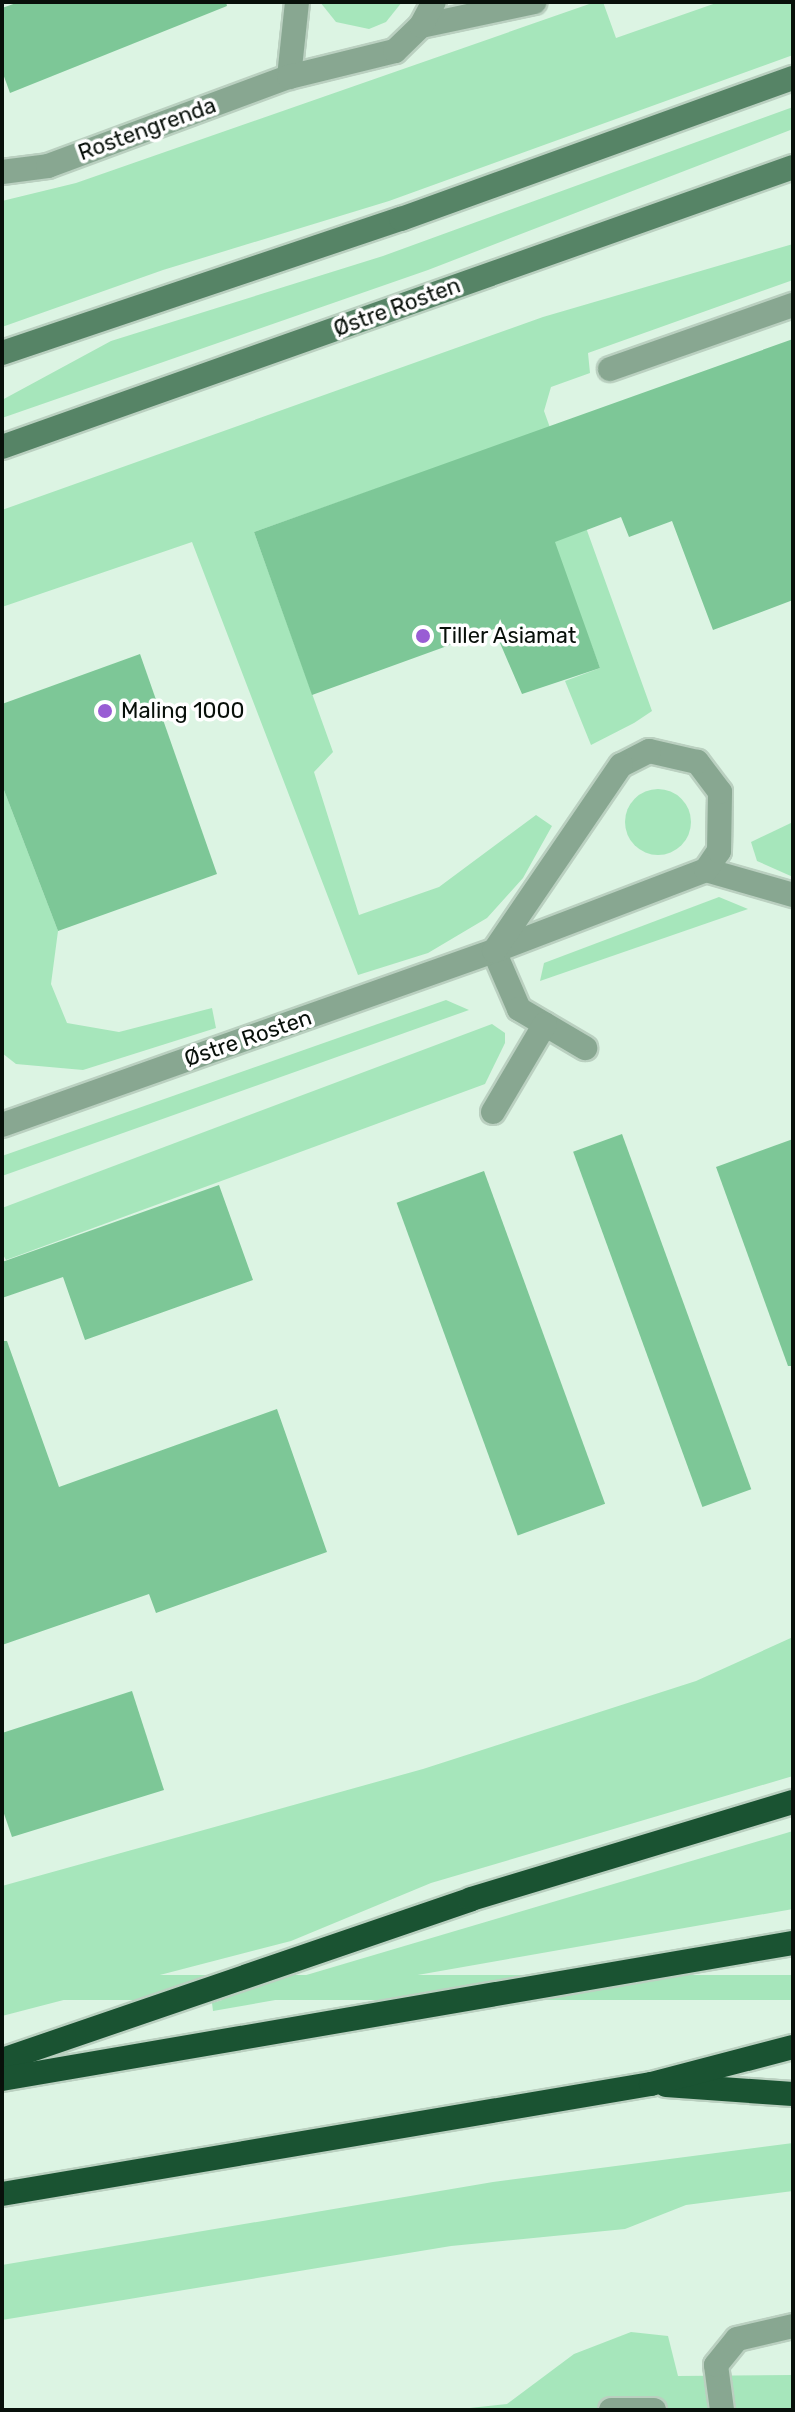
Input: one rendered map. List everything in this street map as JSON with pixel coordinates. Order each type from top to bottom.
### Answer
[{"type":"highway","points":[[2,2060],[471,1899],[793,1802]]},
{"type":"highway","points":[[2,2079],[793,1943]]},
{"type":"highway","points":[[2,2194],[651,2084],[793,2047]]},
{"type":"highway","points":[[651,2084],[793,2094]]},
{"type":"main road","points":[[2,353],[401,219],[793,78]]},
{"type":"main road","name":"Østre Rosten","points":[[2,447],[793,167]]},
{"type":"street","points":[[289,77],[297,2]]},
{"type":"street","name":"Rostengrenda","points":[[2,172],[48,166],[289,77],[395,51],[421,26],[434,2]]},
{"type":"street","points":[[421,26],[534,2]]},
{"type":"street","points":[[610,369],[793,305]]},
{"type":"street","points":[[585,1048],[519,1009],[494,951],[621,765],[649,751],[697,762],[720,792],[719,851],[706,870],[793,895]]},
{"type":"street","name":"Østre Rosten","points":[[2,1125],[494,951],[706,870]]},
{"type":"street","points":[[493,1112],[545,1024]]},
{"type":"street","points":[[722,2410],[716,2365],[737,2339],[793,2326]]},
{"type":"street","points":[[611,2410],[654,2410]]},
{"type":"green space","points":[[320,2],[402,2],[386,22],[369,29],[336,22]]},
{"type":"green space","points":[[595,2],[603,2],[616,38],[719,2],[793,2],[793,55],[389,201],[163,270],[2,327],[2,201],[76,183]]},
{"type":"green space","points":[[793,107],[793,129],[428,270],[2,418],[2,400],[111,341],[383,256]]},
{"type":"green space","points":[[793,244],[793,280],[588,353],[590,373],[551,387],[544,411],[652,711],[634,723],[591,745],[565,681],[600,668],[514,440],[254,532],[333,752],[314,772],[359,915],[439,887],[536,815],[552,826],[523,878],[487,918],[428,953],[358,975],[192,542],[2,607],[2,510],[543,317]]},
{"type":"green space","points":[[2,785],[58,931],[51,984],[67,1023],[119,1032],[212,1008],[216,1028],[83,1070],[16,1064],[2,1053]]},
{"type":"green space","points":[[658,789],[671,792],[681,799],[688,809],[691,822],[688,835],[681,845],[671,852],[658,855],[645,852],[635,845],[628,835],[625,822],[628,809],[635,799],[645,792]]},
{"type":"green space","points":[[793,822],[793,877],[757,861],[751,842]]},
{"type":"green space","points":[[719,897],[748,909],[540,981],[544,963]]},
{"type":"green space","points":[[446,1000],[469,1010],[2,1176],[2,1156]]},
{"type":"green space","points":[[492,1024],[505,1033],[505,1043],[485,1084],[6,1260],[2,1253],[2,1208]]},
{"type":"green space","points":[[793,1637],[793,1776],[431,1883],[291,1941],[2,2016],[2,1886],[423,1769],[696,1681]]},
{"type":"green space","points":[[793,1831],[793,1909],[213,2011],[212,2003]]},
{"type":"green space","points":[[2,1975],[793,1975],[793,2000],[2,2000]]},
{"type":"green space","points":[[793,2143],[793,2191],[686,2205],[625,2229],[451,2246],[2,2320],[2,2265],[493,2182]]},
{"type":"green space","points":[[631,2332],[668,2336],[678,2376],[793,2375],[793,2410],[451,2410],[507,2404],[574,2354]]},
{"type":"building","points":[[19,2],[226,2],[227,6],[10,93],[2,71],[2,8]]},
{"type":"building","points":[[793,339],[793,600],[713,630],[672,521],[629,537],[621,517],[555,542],[600,668],[522,694],[494,629],[312,695],[254,532]]},
{"type":"building","points":[[140,654],[217,874],[58,931],[2,785],[2,704]]},
{"type":"building","points":[[622,1134],[751,1489],[702,1507],[573,1152]]},
{"type":"building","points":[[793,1139],[793,1366],[788,1366],[716,1167]]},
{"type":"building","points":[[484,1171],[605,1504],[518,1535],[397,1203]]},
{"type":"building","points":[[219,1185],[253,1280],[85,1340],[63,1277],[2,1298],[2,1262]]},
{"type":"building","points":[[2,1341],[7,1341],[59,1487],[277,1409],[327,1552],[156,1613],[149,1594],[2,1645]]},
{"type":"building","points":[[132,1691],[164,1790],[12,1837],[2,1808],[2,1733]]},
{"type":"place","name":"Tiller Asiamat","points":[[423,636]]},
{"type":"place","name":"Maling 1000","points":[[105,711]]}]
